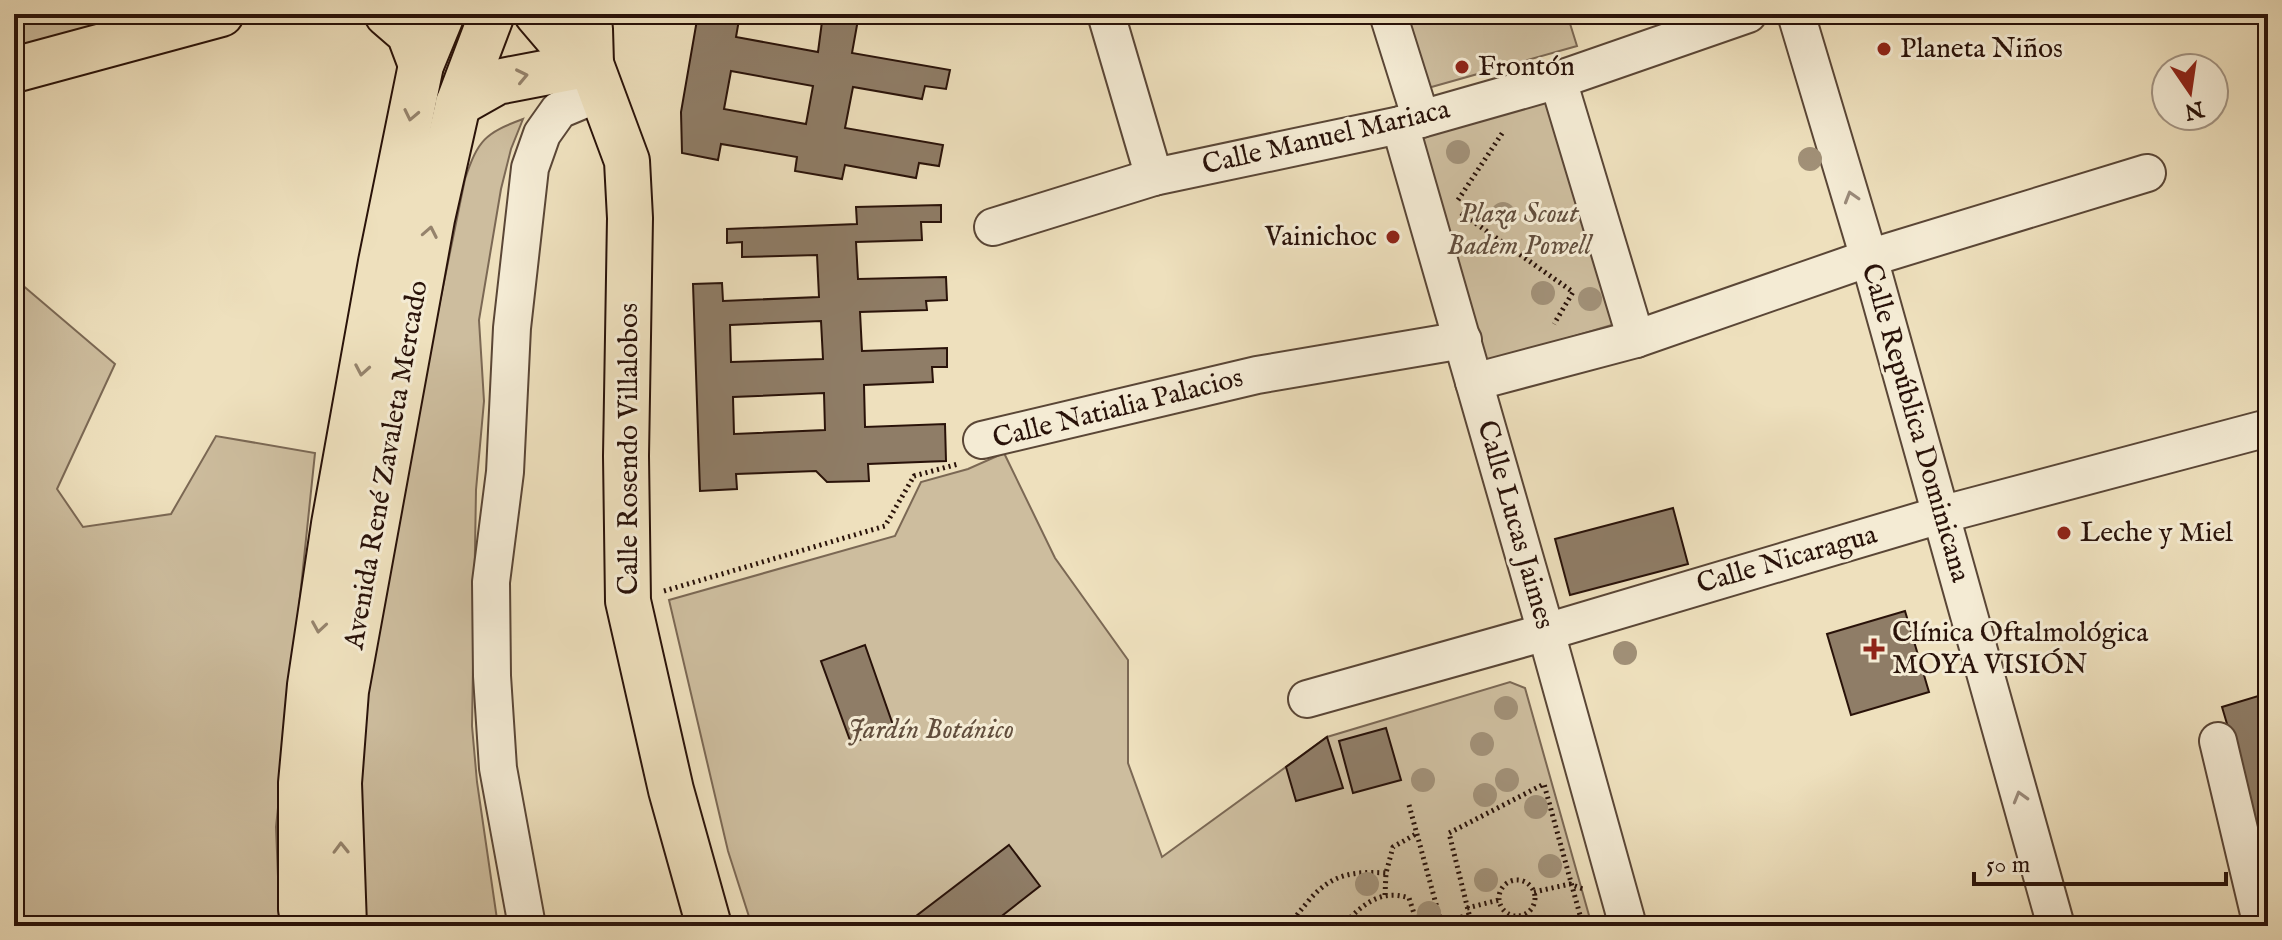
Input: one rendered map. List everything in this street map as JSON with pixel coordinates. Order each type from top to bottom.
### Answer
[{"type":"main road","points":[[14,70],[221,14]]},
{"type":"main road","points":[[387,14],[409,33],[421,65]]},
{"type":"main road","name":"Avenida René Zavaleta Mercado","points":[[304,926],[301,909],[301,783],[310,685],[334,524],[421,65],[442,14]]},
{"type":"main road","name":"Avenida René Zavaleta Mercado","points":[[344,926],[339,783],[346,691],[432,219],[458,104],[492,14]]},
{"type":"main road","points":[[537,14],[596,78]]},
{"type":"main road","name":"Calle Rosendo Villalobos","points":[[585,14],[596,78],[627,161],[630,218],[626,456],[628,601],[671,790],[709,926]]},
{"type":"main road","points":[[458,104],[497,82],[596,78]]},
{"type":"street","points":[[1106,14],[1154,177]]},
{"type":"street","name":"Calle Lucas Jaimes","points":[[1388,14],[1410,122],[1474,382],[1628,926]]},
{"type":"street","name":"Calle Manuel Mariaca","points":[[993,227],[1154,177],[1410,122],[1558,80],[1748,14]]},
{"type":"street","name":"Calle República Dominicana","points":[[1796,14],[1869,258],[2056,926]]},
{"type":"street","points":[[527,926],[498,768],[492,676],[491,582],[505,472],[512,328],[530,168],[542,134],[559,110],[596,78]]},
{"type":"street","points":[[1558,80],[1636,339]]},
{"type":"street","points":[[1474,382],[1636,339],[1869,258],[2147,173]]},
{"type":"street","name":"Calle Natialia Palacios","points":[[982,440],[1257,375],[1463,340]]},
{"type":"street","name":"Calle Nicaragua","points":[[1307,699],[1940,515],[2268,428]]},
{"type":"street","points":[[2218,741],[2262,926]]},
{"type":"path","points":[[1505,129],[1453,208],[1573,292],[1552,327]]},
{"type":"path","name":"Calle Natialia Palacios","points":[[674,588],[885,526],[914,476],[958,464],[982,440]]},
{"type":"path","points":[[1472,926],[1449,833],[1544,784],[1583,926]]},
{"type":"path","points":[[1409,805],[1441,924]]},
{"type":"path","points":[[1385,895],[1386,873],[1393,847],[1416,834]]},
{"type":"path","points":[[1292,926],[1294,917],[1325,882],[1359,872],[1386,873]]},
{"type":"path","points":[[1516,880],[1527,883],[1534,892],[1531,909],[1521,915],[1509,914],[1499,900],[1501,889],[1516,880]]},
{"type":"path","points":[[1534,892],[1570,884],[1583,889],[1614,882]]},
{"type":"path","points":[[1342,926],[1362,905],[1385,895],[1397,894],[1409,898],[1418,926]]},
{"type":"path","points":[[1467,908],[1499,900]]},
{"type":"path","points":[[1426,926],[1469,915]]},
{"type":"green space","points":[[14,14],[157,14],[14,59]]},
{"type":"green space","name":"Frontón","points":[[1406,14],[1567,14],[1577,46],[1428,88]]},
{"type":"green space","name":"Plaza Scout Badem Powell","points":[[1553,96],[1622,322],[1484,363],[1417,139]]},
{"type":"green space","points":[[523,119],[511,149],[501,189],[479,320],[484,401],[476,490],[472,726],[498,926],[362,926],[359,769],[376,615],[465,179],[474,155],[485,140]]},
{"type":"green space","points":[[14,278],[115,364],[57,489],[83,527],[171,514],[216,436],[315,453],[276,827],[280,926],[14,926]]},
{"type":"green space","name":"Jardín Botánico","points":[[1004,453],[1055,558],[1128,660],[1128,763],[1162,857],[1327,737],[1510,682],[1525,688],[1592,926],[752,926],[728,851],[669,600],[895,536],[921,482],[968,469]]},
{"type":"building","points":[[698,14],[740,14],[736,37],[818,52],[823,14],[859,14],[852,53],[950,70],[946,89],[925,86],[922,99],[853,87],[845,128],[943,145],[939,166],[919,163],[916,178],[845,165],[842,179],[795,171],[797,157],[721,144],[718,160],[682,153],[681,112]],"holes":[[[731,71],[813,86],[806,124],[724,109]]]},
{"type":"building","points":[[941,205],[941,222],[921,222],[922,240],[856,242],[858,279],[946,277],[947,300],[926,301],[927,310],[860,312],[862,351],[947,348],[947,367],[932,367],[933,382],[864,385],[865,427],[945,424],[946,461],[868,464],[869,481],[827,482],[816,471],[736,474],[737,489],[700,491],[693,284],[722,283],[723,301],[819,297],[817,255],[742,257],[742,242],[727,243],[727,229],[857,224],[856,207]],"holes":[[[821,321],[823,359],[731,362],[730,325]],[[824,393],[825,430],[734,434],[733,397]]]},
{"type":"building","points":[[1673,508],[1688,564],[1570,595],[1555,539]]},
{"type":"building","points":[[1905,611],[1929,692],[1851,715],[1827,634]]},
{"type":"building","points":[[865,645],[894,728],[851,743],[821,661]]},
{"type":"building","points":[[2268,693],[2268,862],[2222,707]]},
{"type":"building","points":[[1386,728],[1401,780],[1353,793],[1339,741]]},
{"type":"building","points":[[1327,737],[1343,788],[1296,801],[1286,767]]},
{"type":"building","points":[[1009,845],[1040,886],[989,926],[903,926]]},
{"type":"place","name":"Planeta Niños","points":[[1884,49]]},
{"type":"place","name":"Frontón","points":[[1462,67]]},
{"type":"place","name":"Vainichoc","points":[[1393,237]]},
{"type":"place","name":"Leche y Miel","points":[[2064,533]]},
{"type":"place","name":"Clínica Oftalmológica MOYA VISIÓN","points":[[1874,649]]}]
